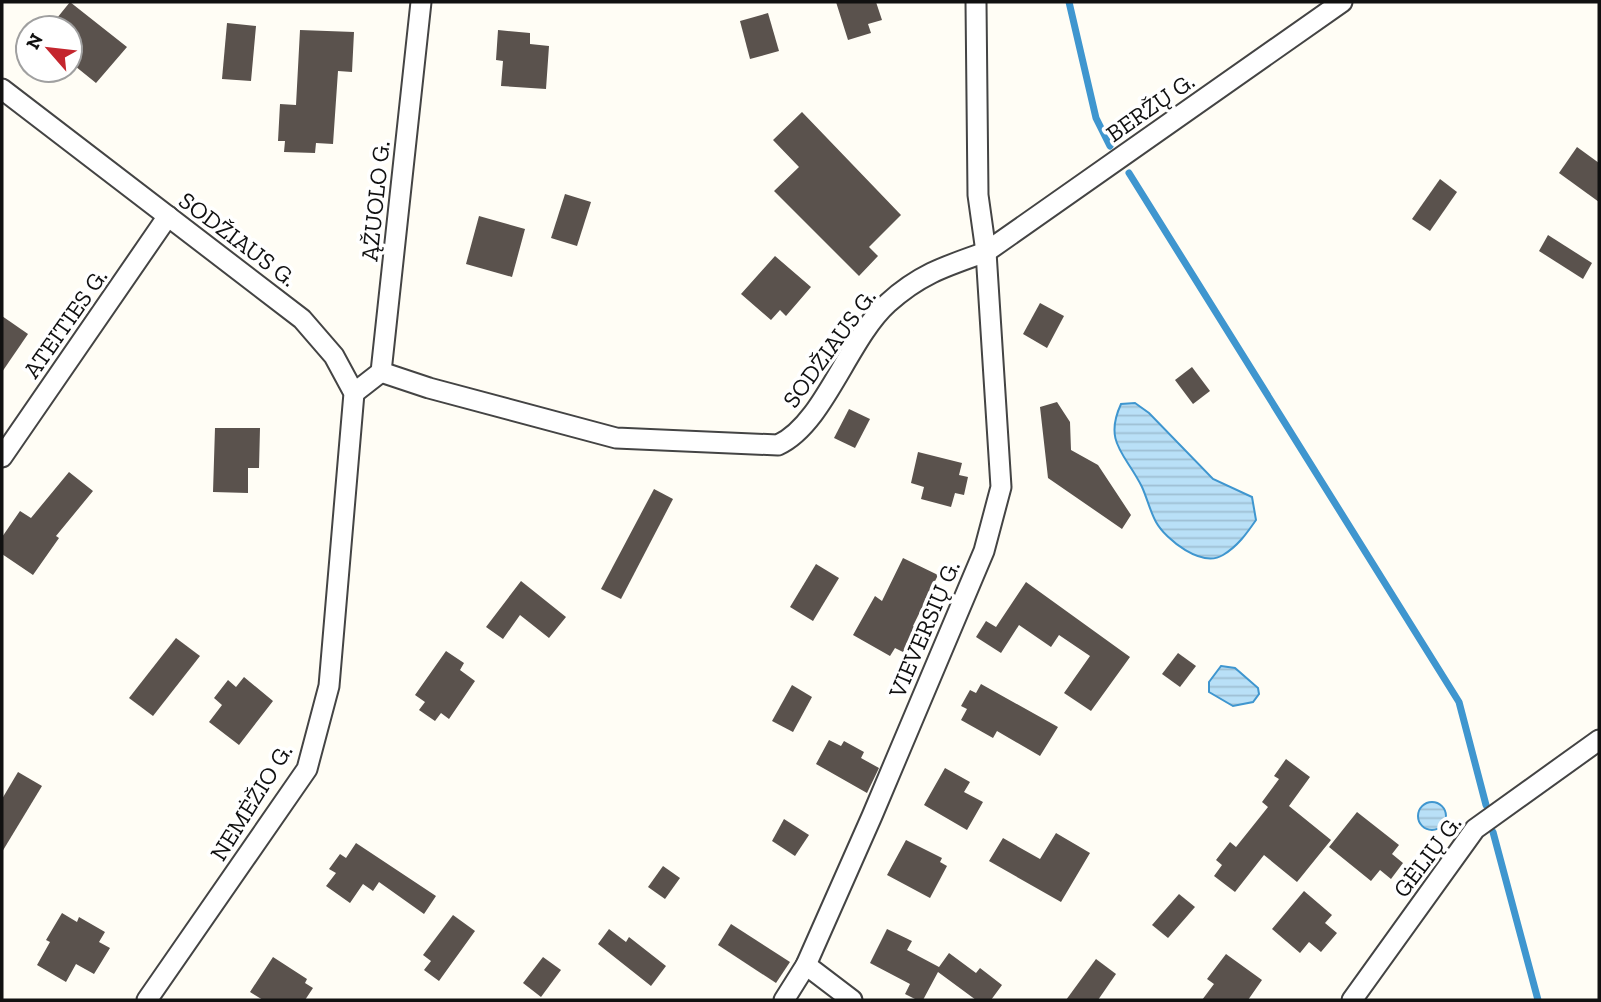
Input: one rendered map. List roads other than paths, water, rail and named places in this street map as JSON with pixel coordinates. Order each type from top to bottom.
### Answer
[{"type":"street","name":"ĄŽUOLO G.","points":[[381,372],[421,2]]},
{"type":"street","points":[[976,2],[978,195],[986,252]]},
{"type":"street","name":"BERŽŲ G.","points":[[986,252],[1342,2]]},
{"type":"street","name":"SODŽIAUS G.","points":[[2,89],[302,319],[334,355],[354,393]]},
{"type":"street","name":"ATEITIES G.","points":[[2,457],[168,216]]},
{"type":"street","name":"SODŽIAUS G.","points":[[381,372],[429,388],[616,438],[654,442],[778,445],[791,439],[807,422],[850,352],[886,304],[929,271],[986,252]]},
{"type":"street","name":"VIEVERSIŲ G.","points":[[784,1000],[806,965],[984,551],[1001,487],[986,252]]},
{"type":"street","points":[[354,393],[381,372]]},
{"type":"street","name":"NEMĖŽIO G.","points":[[147,1000],[307,769],[330,686],[354,393]]},
{"type":"street","name":"GĖLIŲ G.","points":[[1352,1000],[1475,829],[1599,740]]},
{"type":"street","points":[[806,965],[852,1000]]},
{"type":"water","points":[[1135,403],[1149,413],[1213,479],[1252,497],[1256,520],[1238,543],[1223,555],[1205,558],[1195,555],[1176,544],[1156,522],[1142,487],[1119,448],[1114,429],[1121,404]]},
{"type":"water","points":[[1221,666],[1235,668],[1258,688],[1259,694],[1253,702],[1233,706],[1209,692],[1209,682]]},
{"type":"water","points":[[1432,802],[1442,806],[1446,816],[1442,826],[1432,830],[1422,826],[1418,816],[1422,806]]},
{"type":"waterway","points":[[1069,2],[1096,118],[1110,146]]},
{"type":"waterway","points":[[1129,173],[1459,702],[1486,805]]},
{"type":"waterway","points":[[1493,832],[1538,1000]]}]
